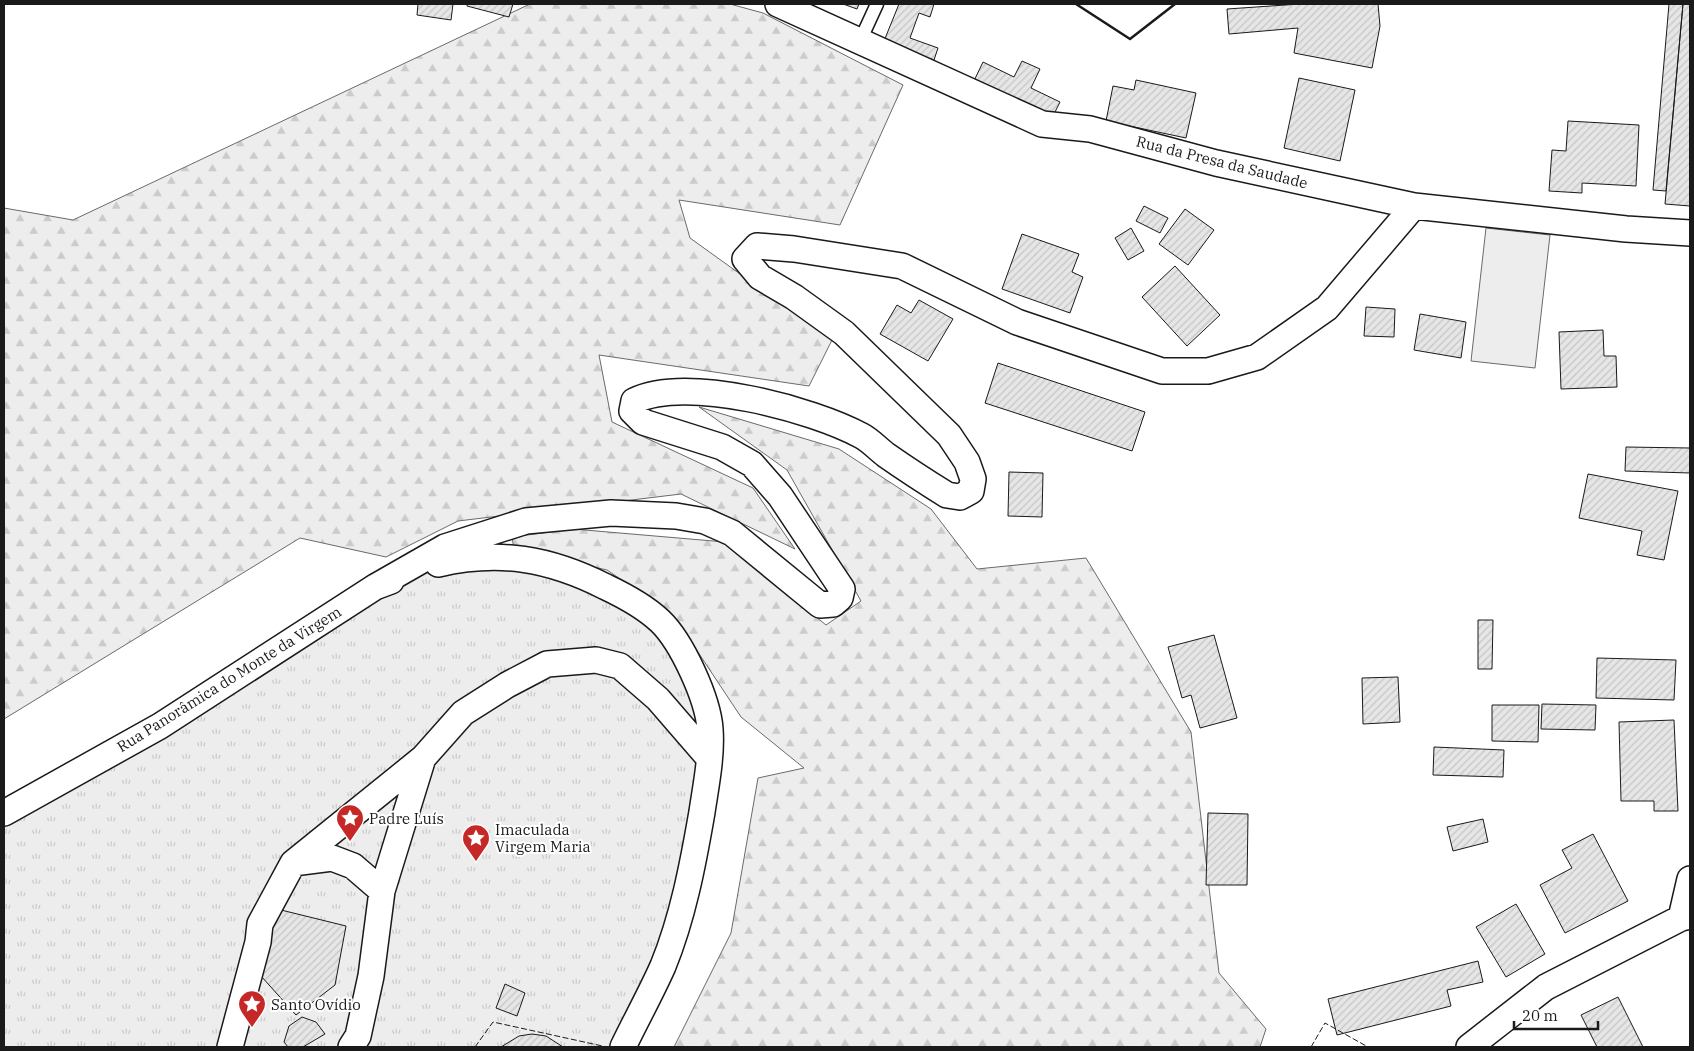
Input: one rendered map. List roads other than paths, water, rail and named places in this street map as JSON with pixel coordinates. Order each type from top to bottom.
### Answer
[{"type":"street","name":"Rua da Presa da Saudade","points":[[778,4],[1042,124],[1090,128],[1216,164],[1414,206],[1626,229],[1690,233]]},
{"type":"street","name":"Rua Panorâmica do Monte da Virgem","points":[[4,813],[160,726],[374,587],[445,547],[526,521],[611,513],[676,516],[704,521],[732,533],[820,605],[833,604],[840,598],[842,589],[780,496],[752,464],[722,447],[642,422],[632,411],[634,401],[647,394],[669,392],[770,402],[829,422],[863,437],[947,495],[960,497],[971,491],[973,479],[967,462],[949,435],[844,333],[794,297],[760,277],[745,259],[757,246],[794,249],[902,266],[1017,322],[1162,371],[1208,371],[1257,357],[1327,308],[1414,206]]},
{"type":"street","name":"Rua Panorâmica do Monte da Virgem","points":[[374,587],[438,564],[468,557],[502,556],[538,561],[586,576],[632,600],[661,622],[691,669],[704,696],[710,729],[709,758],[694,858],[681,912],[663,965],[623,1047]]},
{"type":"street","points":[[230,1046],[258,942],[260,924],[293,863],[423,758],[463,713],[507,684],[547,664],[596,660],[620,666],[658,699],[709,758]]},
{"type":"street","points":[[351,1047],[358,1036],[371,976],[382,891],[423,758]]},
{"type":"street","points":[[293,863],[332,858],[353,866],[382,891]]},
{"type":"street","points":[[1469,1047],[1546,987],[1686,917],[1690,879]]},
{"type":"lane","points":[[860,40],[877,4]]},
{"type":"place","name":"Padre Luís","points":[[350,842]]},
{"type":"place","name":"Imaculada Virgem Maria","points":[[476,862]]},
{"type":"place","name":"Santo Ovídio","points":[[252,1028]]}]
